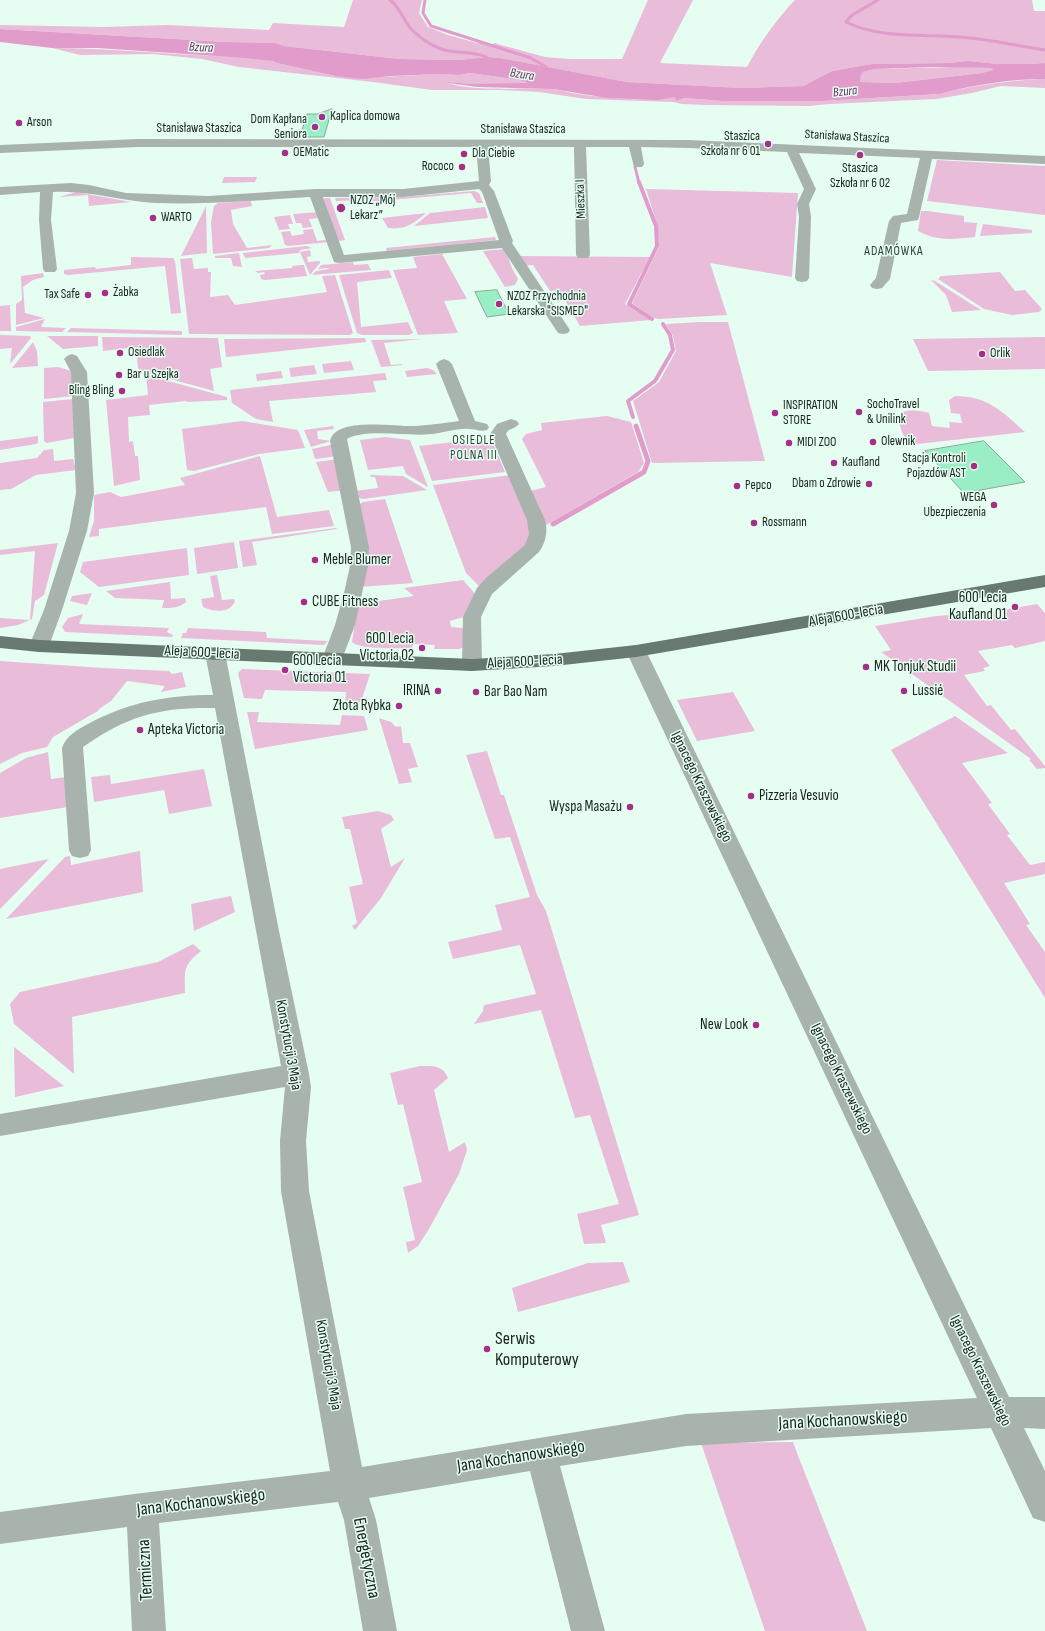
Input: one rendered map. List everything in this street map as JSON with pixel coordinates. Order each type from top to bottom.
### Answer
[{"type":"main road","name":"Aleja 600-lecia","points":[[0,642],[39,646],[332,659],[472,664],[535,662],[584,658],[636,651],[1045,581]]},
{"type":"street","name":"Stanisława Staszica","points":[[0,150],[138,143],[634,144],[791,148],[1045,160]]},
{"type":"street","points":[[482,144],[485,181],[482,185]]},
{"type":"street","name":"Mieszka I","points":[[580,144],[583,255]]},
{"type":"street","points":[[634,144],[638,164]]},
{"type":"street","points":[[791,148],[810,189],[803,204],[805,217],[802,278]]},
{"type":"street","points":[[877,285],[883,279],[895,221],[898,219],[913,217],[927,154]]},
{"type":"street","points":[[0,191],[71,188],[89,189],[126,197],[208,200],[316,193],[403,193],[482,185]]},
{"type":"street","points":[[482,185],[488,192],[506,240],[505,243],[562,330]]},
{"type":"street","points":[[46,188],[45,220],[50,269]]},
{"type":"street","points":[[316,193],[339,259],[505,243]]},
{"type":"street","points":[[39,646],[53,610],[78,532],[85,493],[79,372],[72,359]]},
{"type":"street","points":[[444,364],[468,424]]},
{"type":"street","points":[[332,659],[345,625],[359,566],[360,547],[338,441],[339,436],[350,432],[374,428],[410,431],[468,424],[505,427],[498,434],[536,520],[538,534],[533,548],[493,582],[481,598],[472,617],[472,664]]},
{"type":"street","name":"Ignacego Kraszewskiego","points":[[636,651],[1045,1506]]},
{"type":"street","name":"Konstytucji 3 Maja","points":[[215,653],[223,702],[296,1074],[298,1087],[293,1141],[295,1190],[349,1486]]},
{"type":"street","points":[[80,850],[72,748],[74,743],[131,712],[145,708],[193,702],[223,702]]},
{"type":"street","points":[[0,1125],[296,1074]]},
{"type":"street","name":"Jana Kochanowskiego","points":[[0,1528],[142,1509],[349,1486],[686,1430],[1000,1412],[1045,1413]]},
{"type":"street","points":[[541,1453],[588,1631]]},
{"type":"street","name":"Energetyczna","points":[[349,1486],[360,1520],[380,1631]]},
{"type":"street","name":"Termiczna","points":[[142,1509],[149,1631]]},
{"type":"shaded area","points":[[353,0],[422,0],[419,13],[428,27],[448,35],[477,43],[480,42],[492,45],[494,43],[545,57],[569,59],[622,59],[648,0],[693,0],[660,63],[747,67],[757,49],[781,15],[795,0],[1032,0],[1034,11],[1045,11],[1045,63],[999,64],[968,61],[948,63],[872,64],[832,71],[803,86],[742,88],[627,82],[488,57],[458,60],[400,59],[284,46],[275,43],[227,42],[0,29],[0,25],[103,27],[168,25],[269,30],[273,23],[344,27]]},
{"type":"shaded area","points":[[52,48],[256,58],[335,76],[379,77],[442,74],[459,75],[470,73],[520,80],[528,84],[448,83],[459,86],[485,88],[552,89],[576,94],[625,99],[672,97],[681,99],[722,101],[822,101],[940,94],[990,84],[1041,79],[1045,79],[1045,88],[1001,86],[936,99],[809,106],[706,105],[673,102],[586,99],[539,92],[501,90],[432,90],[239,67],[202,59],[153,54],[80,55]]},
{"type":"shaded area","points":[[957,67],[992,68],[994,70],[982,73],[895,83],[860,82],[863,72],[875,69]]},
{"type":"shaded area","points":[[937,160],[1045,166],[1045,215],[927,201]]},
{"type":"shaded area","points":[[224,177],[257,177],[255,182],[222,183]]},
{"type":"shaded area","points":[[646,189],[798,193],[792,277],[710,263],[727,315],[659,319],[654,318],[632,303],[659,247],[657,224]]},
{"type":"shaded area","points":[[474,191],[479,193],[483,203],[477,203],[471,193],[367,202],[366,200],[336,201],[335,198],[401,197]]},
{"type":"shaded area","points":[[76,192],[131,202],[89,206],[88,195],[59,197]]},
{"type":"shaded area","points":[[330,198],[345,240],[338,241],[324,199]]},
{"type":"shaded area","points":[[251,201],[252,206],[231,210],[233,224],[247,248],[272,245],[269,248],[213,254],[211,222],[214,206],[218,203]]},
{"type":"shaded area","points":[[206,206],[207,253],[181,256]]},
{"type":"shaded area","points":[[485,207],[488,218],[414,226],[430,213]]},
{"type":"shaded area","points":[[921,211],[964,216],[964,222],[977,223],[975,237],[946,239],[932,237],[918,231]]},
{"type":"shaded area","points":[[319,212],[318,218],[309,219],[312,227],[303,228],[301,223],[296,223],[293,214]]},
{"type":"shaded area","points":[[426,213],[413,223],[400,228],[388,228],[382,218]]},
{"type":"shaded area","points":[[290,215],[293,224],[288,224],[290,229],[279,230],[274,217]]},
{"type":"shaded area","points":[[983,224],[1032,230],[1032,233],[980,236]]},
{"type":"shaded area","points":[[313,229],[317,241],[324,240],[330,242],[285,245],[281,232],[290,231],[292,236],[304,234],[303,230]]},
{"type":"shaded area","points":[[495,237],[496,240],[387,251],[386,248]]},
{"type":"shaded area","points":[[306,246],[312,248],[300,250],[299,253],[245,258],[243,253]]},
{"type":"shaded area","points":[[505,249],[518,279],[515,285],[505,287],[483,251]]},
{"type":"shaded area","points":[[310,250],[311,256],[307,257],[308,262],[320,261],[320,263],[310,275],[300,252]]},
{"type":"shaded area","points":[[239,253],[242,267],[233,266],[231,258],[215,258],[215,256]]},
{"type":"shaded area","points":[[442,254],[467,299],[444,301],[458,333],[418,335],[393,270],[417,268],[413,257]]},
{"type":"shaded area","points":[[516,256],[650,257],[625,304],[651,320],[580,326],[559,290],[550,291],[533,265],[524,266]]},
{"type":"shaded area","points":[[131,257],[173,258],[175,261],[181,313],[171,314],[165,266],[68,275],[64,274],[64,270],[95,267],[96,269],[131,265]]},
{"type":"shaded area","points":[[192,258],[194,269],[208,268],[208,272],[211,272],[210,297],[228,295],[235,305],[327,292],[322,276],[335,275],[353,333],[350,335],[189,334],[180,259]]},
{"type":"shaded area","points":[[353,262],[354,265],[368,264],[371,270],[312,275],[316,271],[329,269],[318,269],[321,265]]},
{"type":"shaded area","points":[[304,265],[307,276],[265,280],[261,279],[260,275],[265,274],[264,272],[258,273],[255,271],[292,268],[292,266]]},
{"type":"shaded area","points":[[389,270],[392,278],[357,282],[361,327],[408,322],[413,333],[409,335],[362,335],[357,333],[339,275]]},
{"type":"shaded area","points":[[1000,272],[1015,291],[1025,290],[1042,309],[1039,312],[1012,315],[984,309],[938,279],[941,276]]},
{"type":"shaded area","points":[[43,273],[44,277],[33,280],[23,287],[25,313],[44,318],[16,325],[16,304],[22,300],[21,276]]},
{"type":"shaded area","points":[[931,280],[935,281],[981,310],[952,312],[946,295]]},
{"type":"shaded area","points":[[10,305],[11,331],[0,331],[0,306]]},
{"type":"shaded area","points":[[45,319],[41,327],[66,328],[62,332],[16,331],[16,327]]},
{"type":"shaded area","points":[[728,322],[765,461],[652,463],[633,401],[659,382],[676,351],[673,336],[666,324]]},
{"type":"shaded area","points":[[71,328],[182,331],[182,335],[67,332]]},
{"type":"shaded area","points":[[0,335],[30,336],[31,338],[10,364],[12,348],[0,349]]},
{"type":"shaded area","points":[[47,336],[98,336],[98,346],[63,349]]},
{"type":"shaded area","points":[[102,337],[218,338],[222,367],[210,369],[214,391],[141,371],[138,368],[136,347],[103,351]]},
{"type":"shaded area","name":"Orlik","points":[[1045,337],[1045,369],[928,371],[913,339]]},
{"type":"shaded area","points":[[365,338],[366,342],[226,357],[224,339]]},
{"type":"shaded area","points":[[422,339],[384,343],[391,365],[402,365],[381,367],[371,340]]},
{"type":"shaded area","points":[[33,342],[37,351],[38,366],[12,368]]},
{"type":"shaded area","points":[[351,361],[354,370],[324,373],[322,364]]},
{"type":"shaded area","points":[[314,365],[317,374],[291,377],[289,368]]},
{"type":"shaded area","points":[[58,367],[72,371],[74,396],[44,399],[44,368]]},
{"type":"shaded area","points":[[427,368],[433,370],[437,374],[407,377],[405,371]]},
{"type":"shaded area","points":[[281,371],[283,378],[257,381],[256,374]]},
{"type":"shaded area","points":[[385,373],[387,380],[373,381],[376,392],[269,401],[273,422],[256,419],[232,403],[230,390]]},
{"type":"shaded area","points":[[146,375],[227,397],[227,400],[186,401],[149,405],[150,415],[128,417],[129,442],[133,441],[135,456],[138,456],[140,480],[114,486],[106,400],[148,395]]},
{"type":"shaded area","points":[[955,396],[976,399],[993,406],[1025,432],[908,445],[899,421],[899,416],[901,413],[905,411],[921,411],[929,413],[932,426],[950,428],[949,422],[962,423],[960,414],[951,413],[949,400]]},
{"type":"shaded area","points":[[73,399],[74,438],[47,443],[44,441],[43,402]]},
{"type":"shaded area","points":[[607,416],[631,422],[644,463],[638,472],[546,525],[530,491],[546,487],[522,439],[526,434],[542,430],[541,423]]},
{"type":"shaded area","points":[[242,421],[298,430],[305,448],[259,454],[194,471],[187,470],[182,429]]},
{"type":"shaded area","points":[[333,426],[334,429],[317,431],[318,439],[331,441],[311,447],[304,430]]},
{"type":"shaded area","points":[[38,436],[38,443],[36,444],[0,450],[0,441]]},
{"type":"shaded area","points":[[385,437],[410,440],[428,487],[406,474],[403,466],[368,470],[360,440]]},
{"type":"shaded area","points":[[480,439],[493,443],[505,472],[432,481],[419,446]]},
{"type":"shaded area","points":[[335,444],[338,456],[315,459],[312,449]]},
{"type":"shaded area","points":[[53,449],[54,461],[73,459],[76,470],[36,475],[11,489],[0,490],[0,463],[37,458],[44,450]]},
{"type":"shaded area","points":[[260,456],[277,517],[329,510],[334,526],[272,534],[266,507],[99,529],[99,536],[89,537],[94,521],[94,495],[110,492],[121,497],[185,485],[180,478]]},
{"type":"shaded area","points":[[339,459],[345,490],[328,492],[316,462]]},
{"type":"shaded area","points":[[370,475],[403,476],[427,490],[364,499],[359,498],[355,491],[378,488],[375,477],[371,477]]},
{"type":"shaded area","points":[[511,475],[530,519],[532,542],[480,587],[466,573],[433,485]]},
{"type":"shaded area","points":[[385,499],[413,583],[360,587],[358,505],[363,502]]},
{"type":"shaded area","points":[[337,529],[252,542],[257,565],[243,567],[239,541]]},
{"type":"shaded area","points":[[234,542],[238,568],[197,574],[194,548]]},
{"type":"shaded area","points":[[58,543],[44,595],[35,601],[32,619],[30,620],[35,551],[0,555],[0,550]]},
{"type":"shaded area","points":[[187,548],[189,575],[99,587],[80,572],[83,562]]},
{"type":"shaded area","points":[[217,575],[222,600],[234,599],[235,601],[229,608],[221,611],[203,607],[201,599],[214,597],[210,576]]},
{"type":"shaded area","points":[[463,580],[477,596],[467,616],[450,621],[451,627],[464,628],[464,647],[459,649],[434,649],[435,645],[413,644],[412,648],[380,648],[356,645],[352,642],[358,604],[414,596],[404,588]]},
{"type":"shaded area","points":[[170,582],[171,599],[185,598],[186,602],[178,607],[162,608],[164,600],[115,598],[106,591]]},
{"type":"shaded area","points":[[92,593],[87,605],[70,601],[72,596]]},
{"type":"shaded area","points":[[1037,604],[1045,613],[1045,641],[1015,648],[1012,645],[978,651],[990,666],[983,668],[985,671],[964,675],[987,706],[991,705],[1011,730],[1015,729],[1045,766],[1045,768],[1037,769],[1029,760],[1031,759],[881,652],[891,650],[875,626],[936,616],[992,612]]},
{"type":"shaded area","points":[[83,614],[79,624],[169,628],[167,632],[173,635],[172,637],[65,632],[62,627],[68,618]]},
{"type":"shaded area","points":[[0,618],[30,620],[18,625],[0,628]]},
{"type":"shaded area","points":[[188,628],[266,632],[267,638],[328,641],[324,645],[181,638],[183,633],[186,633]]},
{"type":"shaded area","points":[[0,661],[169,671],[172,674],[182,672],[186,687],[161,692],[165,686],[127,681],[111,701],[98,711],[53,737],[47,747],[22,753],[0,764]]},
{"type":"shaded area","points":[[242,669],[370,674],[361,702],[345,702],[346,692],[265,690],[262,699],[244,698],[238,673]]},
{"type":"shaded area","points":[[733,692],[755,731],[697,741],[677,700]]},
{"type":"shaded area","points":[[247,712],[259,712],[257,722],[340,725],[342,715],[364,716],[368,730],[255,749]]},
{"type":"shaded area","points":[[955,716],[1008,753],[962,763],[992,803],[988,804],[1010,834],[1007,835],[1030,865],[1045,862],[1045,874],[1004,883],[1030,924],[1026,925],[1045,952],[1045,998],[891,750]]},
{"type":"shaded area","points":[[379,718],[391,722],[396,727],[401,726],[403,743],[410,743],[418,767],[408,769],[412,782],[399,784]]},
{"type":"shaded area","points":[[487,751],[501,795],[504,795],[537,895],[546,911],[639,1215],[601,1225],[606,1243],[584,1244],[577,1214],[619,1204],[590,1115],[575,1118],[541,1010],[474,1024],[483,1011],[484,1005],[536,994],[520,945],[453,959],[448,942],[502,930],[495,905],[530,897],[510,837],[495,839],[466,755]]},
{"type":"shaded area","points":[[48,752],[51,779],[66,777],[68,807],[0,818],[0,773],[26,758]]},
{"type":"shaded area","points":[[204,769],[212,806],[169,814],[164,790],[94,802],[91,777],[110,775],[111,784]]},
{"type":"shaded area","points":[[378,811],[391,815],[394,820],[381,829],[391,867],[405,858],[381,898],[355,930],[352,926],[357,923],[349,887],[363,884],[350,829],[345,829],[342,817]]},
{"type":"shaded area","points":[[140,851],[143,892],[6,919],[65,857],[70,856],[71,865]]},
{"type":"shaded area","points":[[49,859],[0,909],[0,869]]},
{"type":"shaded area","points":[[231,896],[235,912],[194,931],[191,904]]},
{"type":"shaded area","points":[[193,944],[201,951],[190,961],[186,969],[185,993],[72,1017],[74,1074],[14,1024],[10,1004],[20,992],[158,962]]},
{"type":"shaded area","points":[[14,1047],[64,1086],[15,1097]]},
{"type":"shaded area","points":[[420,1066],[437,1067],[446,1074],[448,1078],[434,1090],[449,1152],[465,1142],[467,1150],[459,1174],[429,1229],[418,1246],[408,1253],[406,1242],[415,1240],[403,1187],[422,1182],[403,1104],[398,1105],[390,1073]]},
{"type":"shaded area","points":[[623,1262],[630,1282],[518,1312],[512,1288],[588,1263]]},
{"type":"shaded area","points":[[793,1442],[867,1631],[765,1631],[701,1443]]},
{"type":"water","name":"Bzura","points":[[0,29],[227,42],[275,43],[284,46],[400,59],[458,60],[488,57],[500,58],[627,82],[742,88],[803,86],[832,71],[872,64],[948,63],[968,61],[999,64],[1045,63],[1045,79],[992,83],[940,94],[822,101],[722,101],[685,98],[676,100],[675,97],[657,100],[607,98],[553,89],[477,87],[448,83],[527,83],[520,80],[470,73],[459,75],[442,74],[391,76],[363,79],[335,76],[272,61],[246,58],[97,48],[52,48],[0,42]],"holes":[[[933,67],[992,68],[993,70],[982,73],[895,83],[860,82],[863,72],[875,69]]]},
{"type":"building","points":[[332,109],[324,137],[300,137],[307,114],[317,114]]},
{"type":"building","points":[[497,290],[509,314],[487,317],[475,292]]},
{"type":"building","name":"Stacja Kontroli Pojazdów AST","points":[[984,441],[1025,482],[964,493],[925,451]]},
{"type":"waterway","points":[[390,0],[397,7],[409,26],[424,40],[444,50],[481,55],[486,57],[487,65]]},
{"type":"waterway","points":[[425,0],[423,13],[431,26],[531,58],[546,67],[550,72]]},
{"type":"waterway","points":[[878,0],[852,15],[846,22],[873,31],[887,33],[971,38],[1045,50]]},
{"type":"waterway","points":[[635,167],[639,183]]},
{"type":"waterway","points":[[639,182],[656,226],[657,246],[629,304],[652,319]]},
{"type":"waterway","points":[[633,417],[628,401],[655,381],[673,350],[670,335],[663,324]]},
{"type":"waterway","points":[[553,524],[644,472],[648,461],[636,426]]},
{"type":"place","name":"Kaplica domowa","points":[[322,117]]},
{"type":"place","name":"Arson","points":[[19,123]]},
{"type":"place","name":"Dom Kapłana Seniora","points":[[315,127]]},
{"type":"place","name":"Staszica Szkoła nr 6 01","points":[[768,144]]},
{"type":"place","name":"OEMatic","points":[[285,153]]},
{"type":"place","name":"Dla Ciebie","points":[[464,154]]},
{"type":"place","name":"Staszica Szkoła nr 6 02","points":[[860,155]]},
{"type":"place","name":"Rococo","points":[[462,167]]},
{"type":"place","name":"NZOZ „Mój Lekarz”","points":[[341,208]]},
{"type":"place","name":"WARTO","points":[[153,218]]},
{"type":"place","name":"Żabka","points":[[105,293]]},
{"type":"place","name":"Tax Safe","points":[[88,295]]},
{"type":"place","name":"NZOZ Przychodnia Lekarska \"SISMED\"","points":[[499,304]]},
{"type":"place","name":"Osiedlak","points":[[120,353]]},
{"type":"place","name":"Orlik","points":[[982,354]]},
{"type":"place","name":"Bar u Szejka","points":[[119,375]]},
{"type":"place","name":"Bling Bling","points":[[122,391]]},
{"type":"place","name":"SochoTravel & Unilink","points":[[859,412]]},
{"type":"place","name":"INSPIRATION STORE","points":[[775,413]]},
{"type":"place","name":"Olewnik","points":[[873,442]]},
{"type":"place","name":"MIDI ZOO","points":[[789,443]]},
{"type":"place","name":"Kaufland","points":[[834,463]]},
{"type":"place","name":"Stacja Kontroli Pojazdów AST","points":[[974,466]]},
{"type":"place","name":"Dbam o Zdrowie","points":[[869,484]]},
{"type":"place","name":"Pepco","points":[[737,486]]},
{"type":"place","name":"WEGA Ubezpieczenia","points":[[994,505]]},
{"type":"place","name":"Rossmann","points":[[754,523]]},
{"type":"place","name":"Meble Blumer","points":[[315,560]]},
{"type":"place","name":"CUBE Fitness","points":[[304,602]]},
{"type":"place","name":"600 Lecia Kaufland 01","points":[[1015,607]]},
{"type":"place","name":"600 Lecia Victoria 02","points":[[422,648]]},
{"type":"place","name":"MK Tonjuk Studii","points":[[866,667]]},
{"type":"place","name":"600 Lecia Victoria 01","points":[[285,670]]},
{"type":"place","name":"IRINA","points":[[438,691]]},
{"type":"place","name":"Lussié","points":[[904,691]]},
{"type":"place","name":"Bar Bao Nam","points":[[476,692]]},
{"type":"place","name":"Złota Rybka","points":[[399,706]]},
{"type":"place","name":"Apteka Victoria","points":[[140,730]]},
{"type":"place","name":"Pizzeria Vesuvio","points":[[751,796]]},
{"type":"place","name":"Wyspa Masażu","points":[[630,807]]},
{"type":"place","name":"New Look","points":[[756,1025]]},
{"type":"place","name":"Serwis Komputerowy","points":[[487,1349]]},
{"type":"district","name":"ADAMÓWKA","points":[[894,252]]},
{"type":"district","name":"OSIEDLE POLNA III","points":[[474,448]]}]
